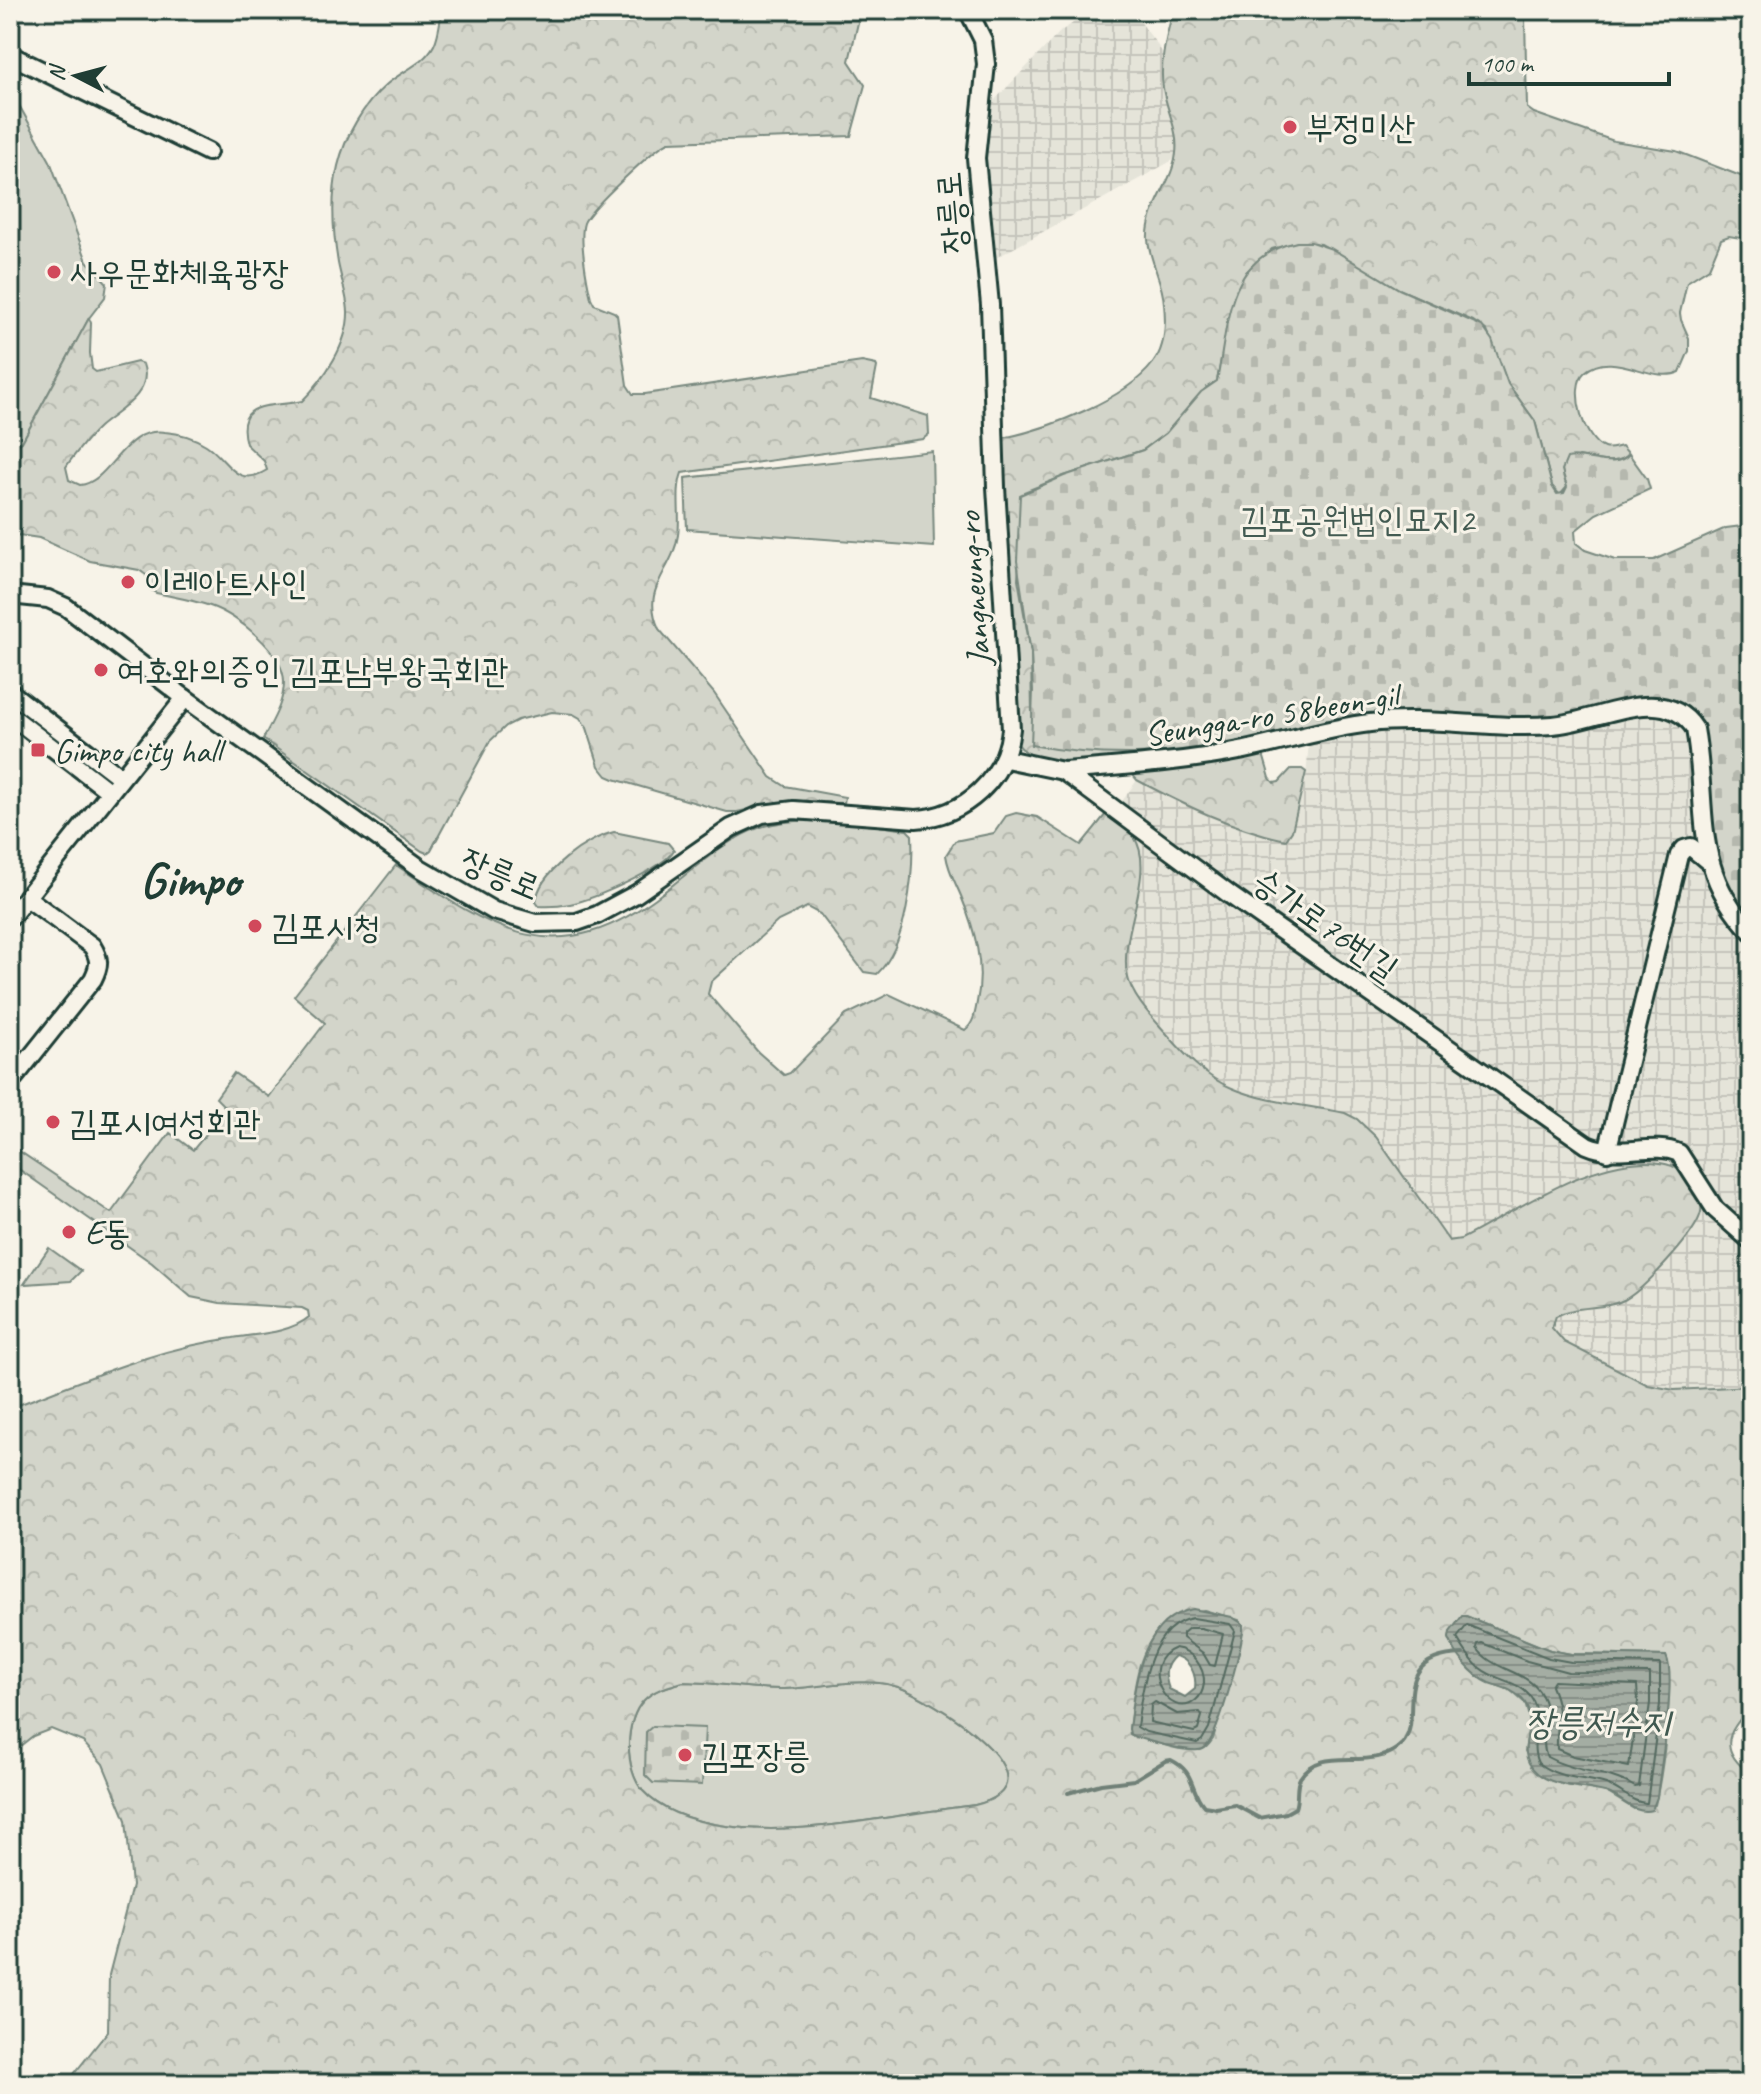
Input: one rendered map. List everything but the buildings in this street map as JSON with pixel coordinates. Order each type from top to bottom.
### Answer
[{"type":"street","name":"Jangneung-ro","points":[[968,10],[983,40],[986,64],[976,158],[990,305],[996,487],[1011,701],[1011,729],[1006,759]]},
{"type":"street","points":[[10,55],[208,152]]},
{"type":"street","name":"장릉로","points":[[10,595],[48,599],[66,607],[185,698],[446,885],[494,911],[535,923],[577,922],[597,915],[636,894],[731,828],[762,814],[794,810],[916,819],[944,814],[974,797],[1006,759]]},
{"type":"street","points":[[10,692],[120,777]]},
{"type":"street","points":[[10,918],[185,698]]},
{"type":"street","name":"Seungga-ro 58beon-gil","points":[[1063,771],[1182,760],[1370,723],[1409,721],[1555,725],[1641,706],[1666,706],[1683,714],[1695,729],[1709,862],[1725,897],[1751,931]]},
{"type":"street","points":[[10,715],[110,792]]},
{"type":"street","name":"승가로76번길","points":[[1006,759],[1063,771],[1230,895],[1587,1145],[1607,1152],[1666,1149],[1679,1153],[1715,1209],[1751,1241]]},
{"type":"street","points":[[1607,1152],[1679,855],[1691,847],[1709,862]]},
{"type":"street","points":[[10,1083],[99,968],[99,957],[92,946],[26,897]]},
{"type":"shaded area","points":[[1101,10],[1132,10],[1163,53],[1162,84],[1176,140],[1175,159],[992,260],[983,165],[987,108],[1061,31],[1082,17]]},
{"type":"shaded area","points":[[1653,713],[1663,714],[1680,723],[1685,730],[1704,868],[1727,915],[1751,940],[1751,1386],[1674,1390],[1648,1385],[1564,1342],[1552,1329],[1556,1316],[1563,1312],[1610,1306],[1657,1273],[1698,1219],[1700,1201],[1511,1214],[1461,1239],[1449,1241],[1376,1137],[1320,1108],[1254,1095],[1221,1083],[1204,1072],[1175,1043],[1141,1004],[1127,976],[1126,947],[1139,882],[1135,837],[1111,817],[1137,780],[1176,801],[1278,838],[1292,831],[1306,778],[1309,740],[1386,727],[1571,730]]},
{"type":"green space","points":[[442,10],[861,10],[849,61],[865,85],[851,136],[669,142],[637,166],[597,206],[584,223],[582,239],[591,298],[594,304],[617,315],[627,385],[633,394],[862,362],[877,367],[871,398],[928,416],[929,434],[923,439],[682,473],[678,535],[655,591],[654,614],[659,629],[714,693],[771,777],[785,786],[845,797],[844,803],[784,802],[727,812],[614,779],[599,766],[587,728],[580,718],[573,714],[552,712],[518,720],[490,741],[427,853],[263,739],[280,705],[284,682],[282,670],[268,647],[245,626],[210,606],[156,593],[150,589],[146,575],[139,570],[90,561],[39,538],[19,535],[10,540],[10,449],[22,442],[89,318],[92,369],[96,372],[137,362],[143,364],[145,375],[132,401],[95,431],[70,461],[66,467],[69,480],[80,485],[91,482],[128,445],[151,432],[197,440],[214,451],[239,475],[256,475],[267,470],[264,461],[246,444],[245,419],[259,408],[302,401],[319,382],[340,348],[347,323],[348,311],[338,263],[334,214],[334,190],[345,143],[378,92],[430,51],[437,37]]},
{"type":"green space","points":[[1173,10],[1527,10],[1527,108],[1614,141],[1676,151],[1751,180],[1751,229],[1746,239],[1729,236],[1721,239],[1709,268],[1687,282],[1680,313],[1689,338],[1689,351],[1680,372],[1657,374],[1608,364],[1585,372],[1580,379],[1578,401],[1590,435],[1604,448],[1622,446],[1629,454],[1613,461],[1579,457],[1563,475],[1567,487],[1560,495],[1552,486],[1535,421],[1508,384],[1487,331],[1473,321],[1399,289],[1321,244],[1298,242],[1272,249],[1246,272],[1231,308],[1217,381],[1207,387],[1166,433],[1143,450],[1024,492],[1018,579],[1031,653],[1032,713],[1135,753],[1173,753],[1115,760],[1045,759],[1029,753],[1018,744],[1003,438],[1041,428],[1105,401],[1140,376],[1160,350],[1165,311],[1148,240],[1151,217],[1170,175],[1176,153],[1176,137],[1162,78],[1164,49]]},
{"type":"green space","name":"사우문화체육광장","points":[[10,89],[50,161],[87,261],[107,283],[105,297],[89,318],[22,442],[10,449]]},
{"type":"green space","name":"김포공원법인묘지2","points":[[1297,242],[1311,242],[1332,249],[1399,289],[1482,326],[1492,340],[1508,384],[1535,421],[1552,486],[1557,494],[1564,493],[1567,487],[1562,470],[1567,458],[1616,461],[1629,454],[1647,479],[1650,489],[1596,514],[1575,531],[1576,543],[1585,550],[1615,560],[1654,560],[1726,528],[1751,525],[1751,921],[1728,888],[1714,855],[1700,724],[1695,714],[1684,707],[1656,697],[1547,720],[1376,715],[1201,750],[1115,754],[1031,745],[1031,653],[1017,561],[1020,495],[1064,476],[1143,450],[1166,433],[1201,392],[1217,381],[1234,295],[1243,277],[1256,262],[1273,250]]},
{"type":"green space","points":[[932,451],[934,547],[687,529],[685,478]]},
{"type":"green space","points":[[1263,754],[1274,783],[1279,782],[1291,769],[1306,772],[1292,831],[1286,840],[1247,830],[1209,815],[1137,780],[1133,775],[1135,771]]},
{"type":"green space","points":[[1016,813],[1037,817],[1081,845],[1106,814],[1128,830],[1140,851],[1141,867],[1128,940],[1127,974],[1143,1007],[1189,1058],[1222,1084],[1259,1097],[1345,1113],[1357,1119],[1376,1137],[1449,1241],[1461,1239],[1574,1179],[1621,1164],[1652,1162],[1672,1166],[1687,1178],[1697,1194],[1701,1212],[1697,1221],[1681,1246],[1645,1284],[1618,1303],[1564,1312],[1556,1316],[1552,1328],[1564,1342],[1648,1385],[1674,1390],[1751,1386],[1751,1708],[1736,1725],[1729,1741],[1734,1757],[1751,1774],[1751,2084],[70,2084],[74,2074],[108,2031],[109,1975],[132,1886],[126,1820],[103,1764],[83,1742],[51,1729],[33,1736],[10,1754],[10,1408],[148,1357],[204,1343],[283,1330],[309,1317],[308,1311],[302,1308],[220,1303],[191,1297],[152,1263],[10,1163],[10,1145],[111,1213],[170,1133],[193,1150],[227,1109],[216,1098],[234,1073],[269,1097],[325,1023],[294,996],[396,865],[464,909],[496,925],[527,935],[559,937],[592,932],[627,917],[723,846],[761,827],[815,820],[907,830],[912,835],[912,851],[906,909],[895,946],[877,974],[864,972],[820,914],[807,907],[778,921],[711,982],[708,994],[758,1052],[784,1075],[790,1073],[846,1015],[889,994],[965,1030],[976,1010],[979,962],[971,922],[946,855],[955,841],[994,833],[1006,816]],"holes":[[[1204,1610],[1239,1620],[1243,1631],[1213,1739],[1203,1749],[1190,1750],[1171,1747],[1135,1733],[1129,1729],[1135,1683],[1151,1639],[1176,1616]],[[1462,1617],[1550,1650],[1571,1654],[1666,1656],[1668,1707],[1655,1805],[1634,1809],[1606,1792],[1565,1785],[1537,1773],[1525,1751],[1530,1721],[1525,1703],[1510,1690],[1478,1677],[1451,1643],[1449,1638]],[[683,1682],[780,1689],[868,1682],[895,1686],[935,1706],[983,1741],[1000,1760],[1007,1779],[1000,1794],[975,1805],[850,1823],[756,1829],[692,1819],[670,1811],[651,1799],[632,1771],[629,1745],[633,1720],[644,1700],[662,1688]]]},
{"type":"green space","points":[[614,832],[668,843],[674,850],[642,875],[610,890],[570,904],[539,906],[536,902],[539,891],[554,869],[578,849]]},
{"type":"green space","points":[[49,1248],[81,1271],[71,1281],[24,1284]]},
{"type":"green space","points":[[683,1682],[780,1689],[868,1682],[895,1686],[935,1706],[983,1741],[1000,1760],[1007,1779],[1000,1794],[975,1805],[850,1823],[756,1829],[692,1819],[670,1811],[643,1791],[632,1771],[629,1745],[633,1720],[644,1700],[662,1688]]},
{"type":"green space","points":[[653,1726],[705,1728],[702,1785],[653,1783],[645,1775],[646,1732]]},
{"type":"water","points":[[1193,1609],[1232,1617],[1243,1624],[1228,1695],[1209,1743],[1198,1750],[1135,1737],[1129,1729],[1143,1657],[1161,1626],[1175,1615]],"holes":[[[1175,1656],[1188,1664],[1195,1678],[1195,1689],[1185,1697],[1169,1689],[1166,1679],[1169,1663]]]},
{"type":"water","name":"장릉저수지","points":[[1462,1616],[1550,1650],[1571,1654],[1666,1656],[1669,1702],[1657,1797],[1652,1810],[1629,1806],[1599,1790],[1554,1782],[1535,1771],[1526,1755],[1527,1706],[1515,1693],[1477,1675],[1452,1645],[1450,1632]]},
{"type":"waterway","points":[[1068,1793],[1101,1784],[1134,1780],[1171,1760],[1185,1770],[1204,1806],[1235,1805],[1259,1818],[1286,1813],[1295,1808],[1300,1778],[1309,1767],[1334,1760],[1376,1757],[1390,1753],[1402,1744],[1411,1719],[1416,1676],[1424,1665],[1439,1657],[1463,1654]]},
{"type":"place","name":"부정미산","points":[[1290,127]]},
{"type":"place","name":"사우문화체육광장","points":[[54,272]]},
{"type":"place","name":"이레아트사인","points":[[128,582]]},
{"type":"place","name":"여호와의증인 김포남부왕국회관","points":[[101,670]]},
{"type":"place","name":"Gimpo city hall","points":[[38,750]]},
{"type":"place","name":"김포시청","points":[[255,926]]},
{"type":"place","name":"김포시여성회관","points":[[53,1122]]},
{"type":"place","name":"E동","points":[[69,1232]]},
{"type":"place","name":"김포장릉","points":[[685,1755]]},
{"type":"district","name":"Gimpo","points":[[190,878]]}]
